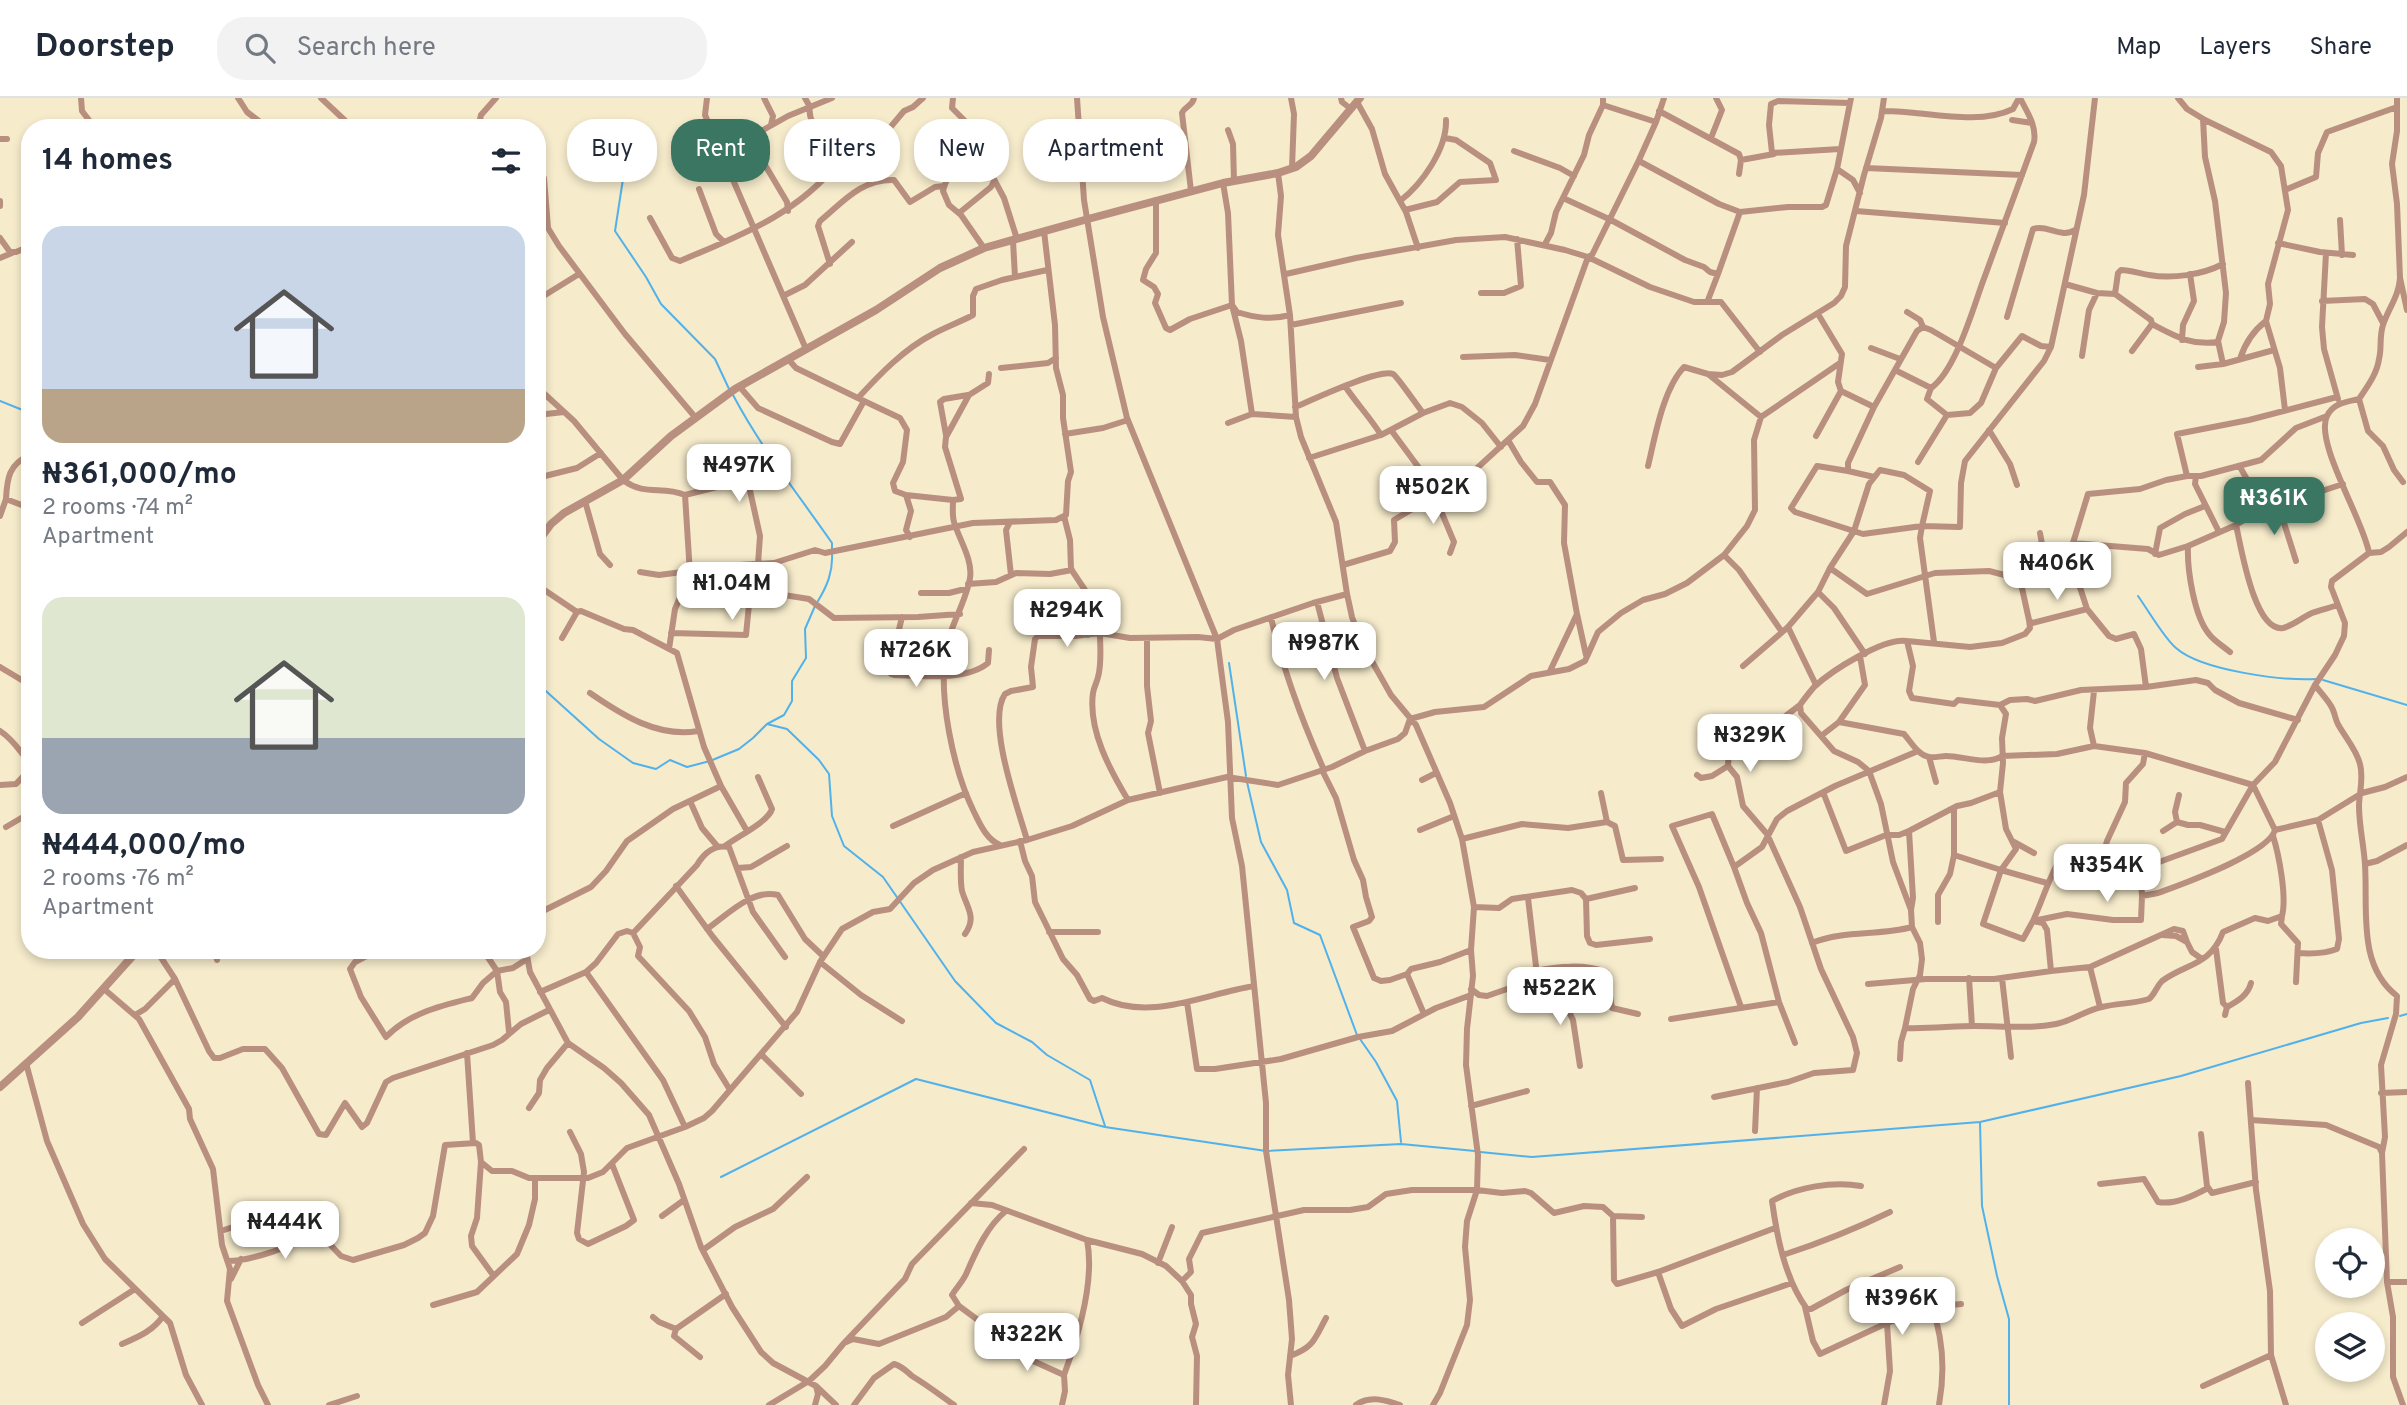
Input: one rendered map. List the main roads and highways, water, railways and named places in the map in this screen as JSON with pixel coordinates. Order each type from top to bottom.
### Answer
[{"type":"waterway","points":[[623,182],[615,231],[661,304],[715,359],[730,391]]},
{"type":"waterway","points":[[733,395],[768,452],[832,543],[832,549]]},
{"type":"waterway","points":[[0,401],[21,409]]},
{"type":"waterway","points":[[818,601],[829,579],[832,554]]},
{"type":"waterway","points":[[2138,596],[2166,638],[2188,656],[2244,673],[2317,679]]},
{"type":"waterway","points":[[546,691],[599,739],[633,763],[656,769],[670,760],[687,767],[710,761],[739,749],[767,724],[784,715],[792,701],[792,681],[806,658],[805,629],[815,606]]},
{"type":"waterway","points":[[1229,663],[1246,776]]},
{"type":"waterway","points":[[2323,680],[2407,705]]},
{"type":"waterway","points":[[767,724],[787,729],[819,760],[829,774],[832,816],[844,846],[883,877],[955,981],[996,1023],[1032,1042],[1047,1055],[1090,1080],[1105,1126]]},
{"type":"waterway","points":[[1247,782],[1261,842],[1287,890],[1294,923],[1320,935],[1357,1035]]},
{"type":"waterway","points":[[2400,1016],[2407,1014]]},
{"type":"waterway","points":[[1480,1152],[1532,1157],[1980,1122],[2181,1076],[2361,1023],[2388,1018]]},
{"type":"waterway","points":[[1360,1039],[1397,1101],[1401,1142]]},
{"type":"waterway","points":[[721,1177],[916,1079],[1105,1127],[1266,1151],[1401,1144],[1475,1151]]},
{"type":"waterway","points":[[1980,1122],[1982,1206],[2009,1319],[2009,1405]]}]
